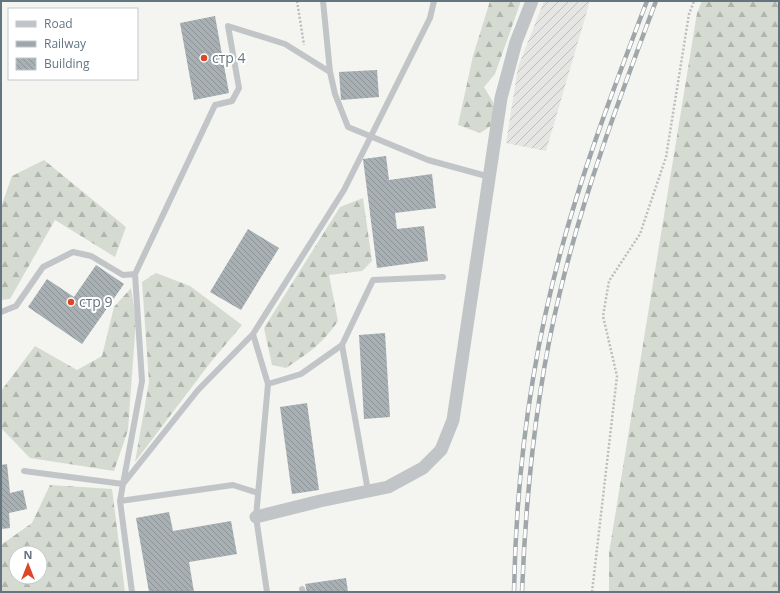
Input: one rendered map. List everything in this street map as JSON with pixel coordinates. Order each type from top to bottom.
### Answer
[{"type":"street","points":[[256,517],[320,501],[388,487],[423,468],[441,450],[453,420],[501,98],[516,42],[532,1]]},
{"type":"lane","points":[[323,1],[330,72],[335,94],[348,127],[428,160],[490,177]]},
{"type":"lane","points":[[123,484],[198,390],[253,334],[344,190],[430,18],[434,1]]},
{"type":"lane","points":[[132,592],[120,501],[142,380],[135,274],[214,105],[232,101],[240,88],[228,26],[285,44],[330,72]]},
{"type":"lane","points":[[1,312],[16,306],[43,267],[72,252],[91,256],[123,275],[135,274]]},
{"type":"lane","points":[[268,384],[301,374],[342,345],[373,280],[443,277]]},
{"type":"lane","points":[[253,334],[268,384],[256,517],[267,592]]},
{"type":"lane","points":[[342,345],[368,492]]},
{"type":"lane","points":[[24,471],[123,484]]},
{"type":"lane","points":[[120,501],[233,485],[258,493]]},
{"type":"path","points":[[296,1],[306,57]]},
{"type":"path","points":[[592,592],[617,376],[603,316],[609,281],[640,234],[666,157],[690,14],[694,1]]},
{"type":"shaded area","points":[[544,1],[590,1],[546,151],[506,143],[518,67]]},
{"type":"green space","points":[[490,1],[521,1],[495,74],[484,87],[493,102],[494,124],[480,133],[458,125],[473,56]]},
{"type":"green space","points":[[702,1],[779,1],[779,592],[609,592],[609,553],[697,13]]},
{"type":"green space","points":[[44,160],[126,227],[115,257],[55,220],[10,299],[1,300],[1,207],[12,176]]},
{"type":"green space","points":[[363,198],[372,261],[362,271],[329,275],[338,321],[321,342],[294,363],[286,368],[272,365],[264,328],[340,207]]},
{"type":"green space","points":[[156,273],[190,286],[242,325],[210,363],[135,462],[149,382],[142,282]]},
{"type":"green space","points":[[131,288],[136,320],[128,430],[114,471],[30,458],[1,428],[1,391],[35,346],[77,370],[102,356],[114,307]]},
{"type":"green space","points":[[50,485],[112,489],[125,592],[1,592],[1,545],[32,523]]},
{"type":"building","name":"стр 4","points":[[215,16],[229,93],[194,100],[180,23]]},
{"type":"building","points":[[377,70],[379,97],[341,100],[339,72]]},
{"type":"building","points":[[386,156],[389,180],[432,174],[436,208],[395,213],[397,229],[424,226],[428,261],[377,268],[363,159]]},
{"type":"building","points":[[248,229],[279,248],[241,310],[210,292]]},
{"type":"building","name":"стр 9","points":[[96,265],[124,284],[82,344],[28,307],[47,279],[74,297]]},
{"type":"building","points":[[385,333],[390,417],[364,419],[359,335]]},
{"type":"building","points":[[307,403],[319,490],[292,494],[280,407]]},
{"type":"building","points":[[7,464],[10,493],[23,490],[27,509],[9,513],[10,528],[1,529],[1,465]]},
{"type":"building","points":[[169,512],[173,531],[231,521],[237,554],[189,562],[194,592],[149,592],[136,518]]},
{"type":"building","points":[[346,578],[348,592],[307,592],[305,584]]},
{"type":"railway","points":[[514,592],[518,505],[527,418],[551,289],[571,216],[591,154],[647,1]]},
{"type":"railway","points":[[522,592],[529,479],[538,403],[544,366],[560,292],[591,181],[656,1]]},
{"type":"place","name":"стр 4","points":[[204,58]]},
{"type":"place","name":"стр 9","points":[[71,302]]}]
